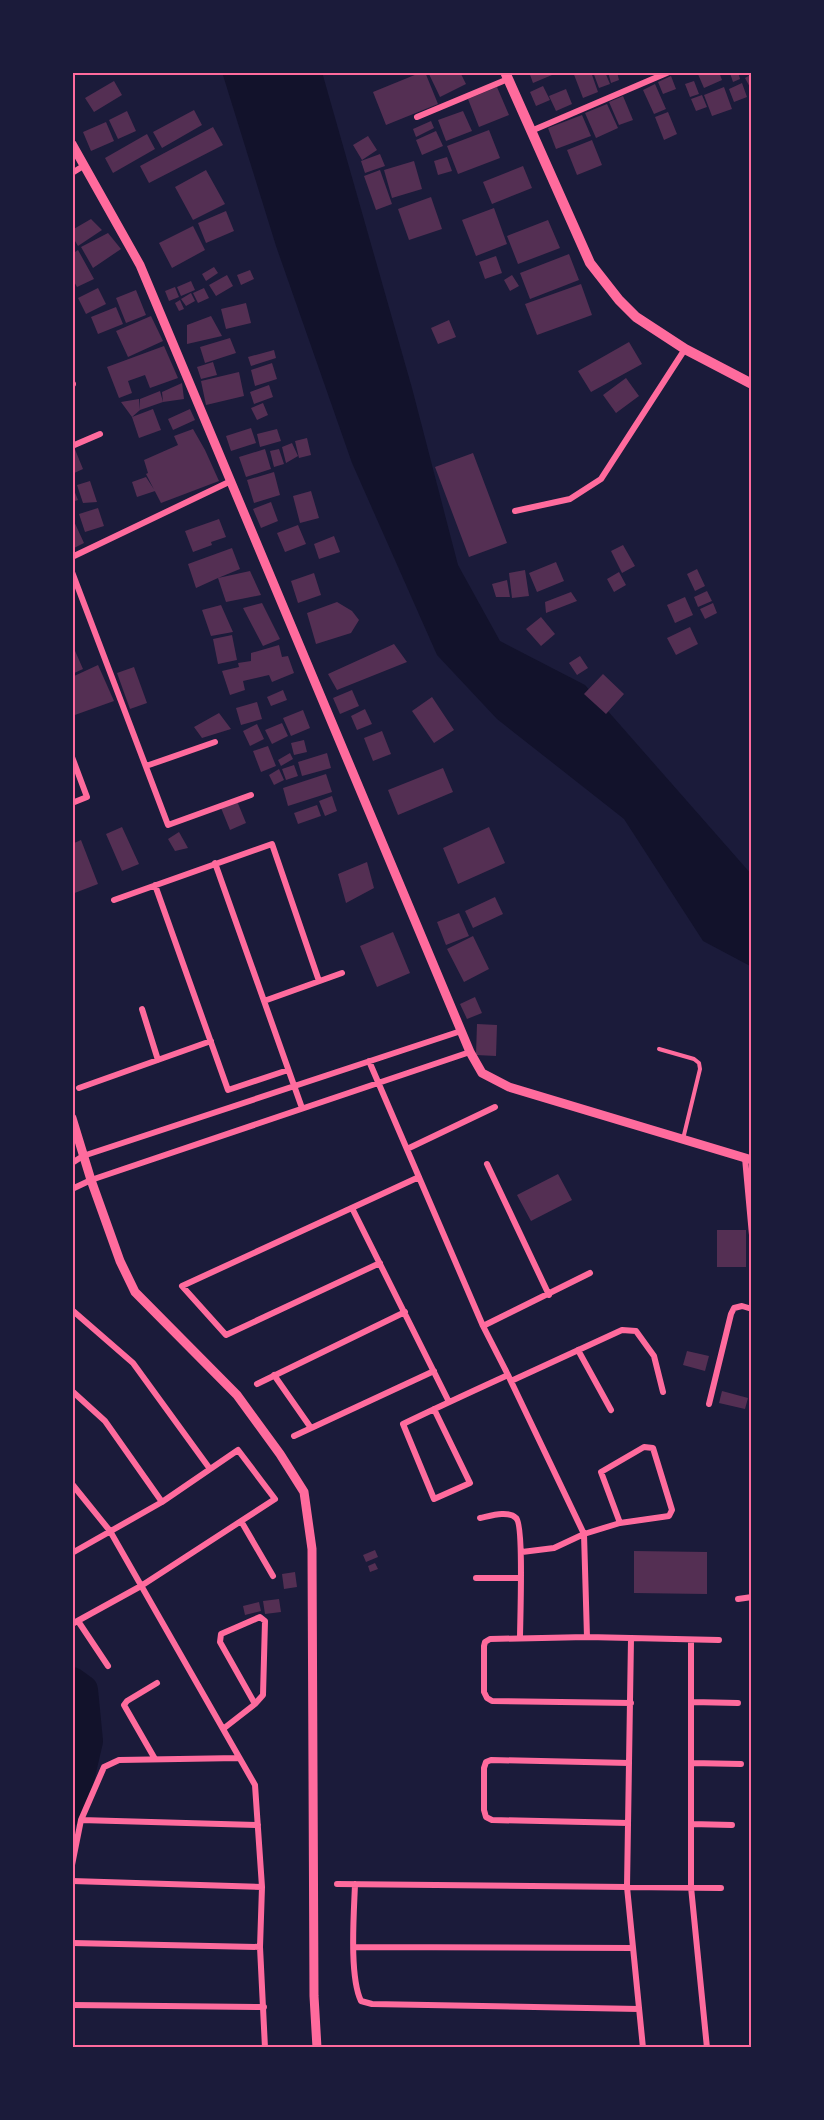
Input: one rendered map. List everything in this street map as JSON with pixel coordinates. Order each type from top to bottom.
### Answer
[{"type":"main road","points":[[507,76],[590,263],[619,300],[636,317],[685,349],[752,384]]},
{"type":"street","points":[[531,132],[669,72]]},
{"type":"street","points":[[417,117],[507,76]]},
{"type":"street","points":[[72,144],[140,265],[461,1031],[482,1073],[509,1087],[749,1159],[752,1235]]},
{"type":"street","points":[[72,173],[85,165]]},
{"type":"street","points":[[515,511],[570,499],[601,479],[685,349]]},
{"type":"street","points":[[72,446],[100,434]]},
{"type":"street","points":[[72,557],[232,480]]},
{"type":"street","points":[[72,572],[168,825],[251,795]]},
{"type":"street","points":[[146,766],[215,742]]},
{"type":"street","points":[[72,757],[87,797],[72,803]]},
{"type":"street","points":[[114,900],[272,844],[319,981]]},
{"type":"street","points":[[215,863],[302,1108]]},
{"type":"street","points":[[154,885],[228,1090],[288,1070]]},
{"type":"street","points":[[264,1000],[342,973]]},
{"type":"street","points":[[141,1009],[158,1059]]},
{"type":"street","points":[[72,1163],[84,1156],[461,1031]]},
{"type":"street","points":[[79,1088],[211,1041]]},
{"type":"street","points":[[72,1189],[91,1180],[470,1052]]},
{"type":"street","points":[[369,1061],[483,1326],[584,1534],[587,1637]]},
{"type":"street","points":[[407,1149],[495,1107]]},
{"type":"street","points":[[72,1118],[91,1180],[120,1260],[135,1292],[237,1395],[275,1446],[304,1492],[312,1549],[314,1995],[317,2048]]},
{"type":"street","points":[[487,1164],[549,1295]]},
{"type":"street","points":[[380,1263],[226,1335],[182,1286],[419,1178]]},
{"type":"street","points":[[352,1208],[449,1402]]},
{"type":"street","points":[[483,1326],[590,1273]]},
{"type":"street","points":[[709,1404],[734,1308],[742,1306],[752,1309]]},
{"type":"street","points":[[72,1310],[133,1363],[210,1469]]},
{"type":"street","points":[[256,1384],[405,1312]]},
{"type":"street","points":[[434,1408],[470,1483],[434,1499],[403,1424],[434,1408],[622,1330],[636,1331],[654,1356],[663,1392]]},
{"type":"street","points":[[578,1350],[611,1410]]},
{"type":"street","points":[[294,1436],[434,1371]]},
{"type":"street","points":[[274,1375],[311,1428]]},
{"type":"street","points":[[72,1391],[105,1420],[162,1502]]},
{"type":"street","points":[[522,1552],[554,1548],[584,1534],[620,1523],[669,1516],[672,1510],[653,1448],[644,1447],[601,1472],[620,1523]]},
{"type":"street","points":[[72,1553],[162,1502],[238,1450],[275,1499],[141,1586],[75,1622],[108,1666]]},
{"type":"street","points":[[73,1487],[110,1532],[255,1785],[262,1887],[260,1947],[265,2048]]},
{"type":"street","points":[[480,1518],[502,1515],[518,1518],[522,1552],[520,1638]]},
{"type":"street","points":[[241,1521],[273,1576]]},
{"type":"street","points":[[476,1578],[521,1578]]},
{"type":"street","points":[[738,1599],[752,1598]]},
{"type":"street","points":[[223,1729],[255,1704],[263,1695],[265,1621],[260,1617],[221,1634],[220,1637],[220,1642],[255,1704]]},
{"type":"street","points":[[631,1703],[492,1701],[484,1692],[485,1642],[490,1639],[587,1637],[719,1640]]},
{"type":"street","points":[[631,1639],[627,1887],[643,2048]]},
{"type":"street","points":[[691,1640],[691,1887],[707,2048]]},
{"type":"street","points":[[155,1759],[124,1705],[157,1683]]},
{"type":"street","points":[[692,1702],[738,1703]]},
{"type":"street","points":[[72,1865],[81,1820],[104,1767],[119,1760],[240,1758]]},
{"type":"street","points":[[628,1823],[492,1820],[486,1817],[484,1810],[484,1768],[486,1762],[490,1760],[629,1762]]},
{"type":"street","points":[[691,1763],[741,1764]]},
{"type":"street","points":[[81,1820],[258,1825]]},
{"type":"street","points":[[691,1824],[732,1825]]},
{"type":"street","points":[[72,1881],[262,1887]]},
{"type":"street","points":[[338,1884],[721,1888]]},
{"type":"street","points":[[355,1884],[354,1947],[357,1992],[361,2001],[372,2004],[639,2009]]},
{"type":"street","points":[[72,1943],[260,1947]]},
{"type":"street","points":[[354,1947],[633,1948]]},
{"type":"street","points":[[72,2005],[264,2007]]},
{"type":"lane","points":[[659,1049],[694,1059],[699,1063],[700,1069],[683,1139]]},
{"type":"shaded area","points":[[222,72],[322,72],[412,388],[458,565],[500,641],[585,685],[752,875],[752,967],[703,941],[624,819],[497,719],[437,655],[352,463],[276,246]]},
{"type":"building","points":[[425,72],[438,104],[386,125],[373,92]]},
{"type":"building","points":[[428,72],[460,72],[466,84],[440,97]]},
{"type":"building","points":[[529,72],[551,72],[552,75],[533,83]]},
{"type":"building","points":[[573,72],[591,72],[598,92],[583,98]]},
{"type":"building","points":[[593,72],[605,72],[610,84],[599,88]]},
{"type":"building","points":[[608,72],[617,72],[619,80],[611,83]]},
{"type":"building","points":[[697,72],[719,72],[722,80],[704,88]]},
{"type":"building","points":[[738,72],[740,79],[733,82],[730,73]]},
{"type":"building","points":[[752,74],[752,91],[745,78]]},
{"type":"building","points":[[671,76],[676,89],[663,94],[658,82]]},
{"type":"building","points":[[114,81],[122,95],[94,112],[85,98]]},
{"type":"building","points":[[694,81],[699,94],[690,97],[685,84]]},
{"type":"building","points":[[742,83],[747,97],[734,102],[729,89]]},
{"type":"building","points":[[655,84],[666,109],[654,114],[643,90]]},
{"type":"building","points":[[543,86],[550,100],[536,106],[530,92]]},
{"type":"building","points":[[497,87],[509,115],[479,127],[468,99]]},
{"type":"building","points":[[724,87],[732,109],[712,116],[704,95]]},
{"type":"building","points":[[566,89],[572,104],[556,111],[549,96]]},
{"type":"building","points":[[702,95],[707,107],[696,111],[691,99]]},
{"type":"building","points":[[623,96],[633,120],[619,125],[609,102]]},
{"type":"building","points":[[607,104],[618,128],[596,138],[585,113]]},
{"type":"building","points":[[194,110],[202,125],[162,148],[153,132]]},
{"type":"building","points":[[127,111],[136,131],[118,139],[109,120]]},
{"type":"building","points":[[463,111],[472,131],[446,141],[438,120]]},
{"type":"building","points":[[668,112],[677,134],[664,140],[655,117]]},
{"type":"building","points":[[582,115],[591,136],[556,149],[548,128]]},
{"type":"building","points":[[431,121],[434,128],[416,137],[413,129]]},
{"type":"building","points":[[106,122],[114,141],[91,151],[83,132]]},
{"type":"building","points":[[213,127],[223,145],[149,183],[140,166]]},
{"type":"building","points":[[489,130],[500,158],[458,174],[447,146]]},
{"type":"building","points":[[436,131],[443,146],[422,155],[416,140]]},
{"type":"building","points":[[147,134],[155,149],[113,173],[105,158]]},
{"type":"building","points":[[368,136],[377,150],[362,160],[353,145]]},
{"type":"building","points":[[592,140],[602,165],[577,175],[567,150]]},
{"type":"building","points":[[380,154],[385,166],[365,173],[361,161]]},
{"type":"building","points":[[447,157],[452,171],[438,175],[434,161]]},
{"type":"building","points":[[414,161],[422,189],[392,198],[384,170]]},
{"type":"building","points":[[523,166],[532,188],[492,204],[483,182]]},
{"type":"building","points":[[206,170],[225,204],[193,220],[175,187]]},
{"type":"building","points":[[380,170],[392,204],[376,210],[364,176]]},
{"type":"building","points":[[431,197],[442,229],[409,240],[398,209]]},
{"type":"building","points":[[494,208],[507,244],[476,256],[462,220]]},
{"type":"building","points":[[226,211],[234,231],[206,243],[198,223]]},
{"type":"building","points":[[91,219],[102,230],[78,246],[72,236],[72,230]]},
{"type":"building","points":[[548,220],[560,248],[518,264],[507,236]]},
{"type":"building","points":[[193,226],[205,250],[172,268],[159,243]]},
{"type":"building","points":[[108,233],[121,249],[93,268],[81,247]]},
{"type":"building","points":[[78,250],[94,279],[77,287],[72,278],[72,254]]},
{"type":"building","points":[[569,254],[579,280],[530,299],[520,273]]},
{"type":"building","points":[[496,256],[502,273],[485,279],[479,262]]},
{"type":"building","points":[[214,267],[218,273],[206,281],[202,274]]},
{"type":"building","points":[[250,270],[254,279],[241,285],[237,275]]},
{"type":"building","points":[[227,275],[233,286],[216,296],[209,285]]},
{"type":"building","points":[[512,275],[519,286],[510,291],[504,280]]},
{"type":"building","points":[[191,281],[195,290],[181,296],[177,287]]},
{"type":"building","points":[[581,284],[592,315],[537,335],[525,304]]},
{"type":"building","points":[[175,287],[179,297],[169,301],[165,291]]},
{"type":"building","points":[[98,288],[106,304],[86,314],[78,298]]},
{"type":"building","points":[[204,288],[209,298],[198,303],[193,293]]},
{"type":"building","points":[[136,290],[146,315],[126,323],[116,298]]},
{"type":"building","points":[[191,293],[195,301],[186,306],[181,299]]},
{"type":"building","points":[[180,300],[184,309],[179,311],[175,303]]},
{"type":"building","points":[[246,303],[251,323],[226,329],[221,309]]},
{"type":"building","points":[[116,307],[123,324],[98,334],[91,317]]},
{"type":"building","points":[[151,316],[163,341],[128,357],[116,331]]},
{"type":"building","points":[[211,316],[222,336],[187,344],[187,325]]},
{"type":"building","points":[[449,320],[456,337],[438,344],[431,328]]},
{"type":"building","points":[[230,338],[236,353],[205,363],[200,347]]},
{"type":"building","points":[[629,342],[642,364],[591,392],[578,371]]},
{"type":"building","points":[[164,346],[178,378],[150,388],[145,375],[128,381],[132,393],[119,398],[107,367]]},
{"type":"building","points":[[274,350],[276,358],[251,366],[248,357]]},
{"type":"building","points":[[213,362],[217,375],[201,379],[197,367]]},
{"type":"building","points":[[272,363],[277,379],[255,386],[251,370]]},
{"type":"building","points":[[239,372],[244,396],[206,405],[201,381]]},
{"type":"building","points":[[626,378],[639,396],[616,413],[603,395]]},
{"type":"building","points":[[182,383],[184,399],[163,402],[162,392]]},
{"type":"building","points":[[269,385],[273,397],[254,404],[250,392]]},
{"type":"building","points":[[160,391],[163,402],[140,410],[140,399]]},
{"type":"building","points":[[139,399],[140,410],[132,417],[121,402]]},
{"type":"building","points":[[263,403],[268,415],[257,420],[251,408]]},
{"type":"building","points":[[153,409],[161,430],[139,438],[132,417]]},
{"type":"building","points":[[190,409],[195,420],[173,430],[168,419]]},
{"type":"building","points":[[251,428],[256,443],[231,451],[226,436]]},
{"type":"building","points":[[193,429],[219,481],[161,503],[146,474],[148,473],[144,460],[178,445],[174,436]]},
{"type":"building","points":[[277,429],[281,441],[260,447],[257,434]]},
{"type":"building","points":[[307,438],[311,455],[299,458],[295,441]]},
{"type":"building","points":[[292,443],[298,456],[286,463],[282,447]]},
{"type":"building","points":[[74,447],[83,469],[72,474],[72,448]]},
{"type":"building","points":[[265,449],[271,469],[246,477],[239,457]]},
{"type":"building","points":[[279,449],[284,464],[274,467],[270,451]]},
{"type":"building","points":[[473,453],[507,543],[469,557],[435,467]]},
{"type":"building","points":[[274,472],[280,495],[254,503],[247,480]]},
{"type":"building","points":[[146,477],[155,491],[137,497],[132,482]]},
{"type":"building","points":[[90,481],[97,502],[83,503],[77,485]]},
{"type":"building","points":[[72,485],[78,500],[72,502]]},
{"type":"building","points":[[311,491],[319,518],[300,523],[293,496]]},
{"type":"building","points":[[271,502],[278,521],[261,528],[253,509]]},
{"type":"building","points":[[98,508],[104,526],[85,532],[79,514]]},
{"type":"building","points":[[72,517],[84,543],[72,549]]},
{"type":"building","points":[[219,519],[226,537],[193,552],[185,531]]},
{"type":"building","points":[[298,525],[306,544],[285,552],[277,533]]},
{"type":"building","points":[[334,536],[340,552],[319,559],[314,544]]},
{"type":"building","points":[[623,545],[635,566],[622,573],[611,551]]},
{"type":"building","points":[[232,548],[240,569],[196,588],[188,564]]},
{"type":"building","points":[[556,562],[564,581],[537,592],[529,573]]},
{"type":"building","points":[[697,569],[705,586],[695,591],[687,574]]},
{"type":"building","points":[[525,570],[529,596],[512,598],[509,573]]},
{"type":"building","points":[[250,571],[261,595],[226,602],[218,578]]},
{"type":"building","points":[[619,572],[626,585],[614,592],[607,579]]},
{"type":"building","points":[[314,573],[321,595],[298,603],[291,581]]},
{"type":"building","points":[[507,580],[510,597],[496,597],[492,584]]},
{"type":"building","points":[[707,591],[712,601],[698,607],[694,597]]},
{"type":"building","points":[[571,592],[577,601],[546,613],[545,602]]},
{"type":"building","points":[[685,597],[693,615],[675,623],[667,605]]},
{"type":"building","points":[[337,602],[352,611],[359,620],[351,633],[316,644],[307,613]]},
{"type":"building","points":[[262,603],[280,639],[263,646],[243,608]]},
{"type":"building","points":[[713,603],[717,613],[705,619],[700,609]]},
{"type":"building","points":[[221,605],[233,632],[211,636],[202,610]]},
{"type":"building","points":[[541,617],[555,634],[541,646],[526,629]]},
{"type":"building","points":[[690,627],[698,644],[676,655],[667,638]]},
{"type":"building","points":[[232,635],[237,660],[218,664],[213,639]]},
{"type":"building","points":[[72,644],[83,669],[72,674]]},
{"type":"building","points":[[394,644],[407,662],[337,690],[328,674]]},
{"type":"building","points":[[279,645],[282,657],[288,656],[294,673],[272,682],[269,675],[243,681],[245,690],[230,695],[222,671],[239,667],[238,663],[251,661],[251,653]]},
{"type":"building","points":[[580,656],[588,668],[577,675],[569,663]]},
{"type":"building","points":[[98,665],[114,701],[72,716],[72,677]]},
{"type":"building","points":[[134,667],[147,703],[130,709],[117,673]]},
{"type":"building","points":[[603,674],[624,694],[606,714],[584,694]]},
{"type":"building","points":[[283,690],[287,700],[271,706],[267,697]]},
{"type":"building","points":[[352,690],[359,706],[340,714],[333,698]]},
{"type":"building","points":[[432,697],[454,730],[434,743],[412,711]]},
{"type":"building","points":[[257,702],[262,719],[241,725],[236,708]]},
{"type":"building","points":[[365,709],[372,724],[357,730],[351,716]]},
{"type":"building","points":[[303,710],[310,728],[291,736],[283,718]]},
{"type":"building","points":[[219,713],[231,729],[202,738],[194,727]]},
{"type":"building","points":[[282,723],[288,736],[272,744],[265,730]]},
{"type":"building","points":[[257,724],[264,739],[250,746],[243,731]]},
{"type":"building","points":[[382,731],[391,754],[373,761],[364,738]]},
{"type":"building","points":[[304,740],[307,752],[294,755],[291,743]]},
{"type":"building","points":[[268,746],[276,766],[261,772],[253,751]]},
{"type":"building","points":[[290,753],[293,759],[281,766],[278,760]]},
{"type":"building","points":[[327,753],[331,768],[302,776],[298,762]]},
{"type":"building","points":[[294,765],[298,776],[286,780],[282,769]]},
{"type":"building","points":[[443,768],[453,792],[398,815],[388,790]]},
{"type":"building","points":[[279,769],[284,780],[274,785],[269,775]]},
{"type":"building","points":[[326,774],[332,792],[288,806],[283,788]]},
{"type":"building","points":[[332,796],[337,811],[325,816],[319,801]]},
{"type":"building","points":[[237,801],[246,823],[230,830],[221,808]]},
{"type":"building","points":[[317,805],[321,816],[298,824],[294,813]]},
{"type":"building","points":[[122,827],[139,864],[122,871],[106,834]]},
{"type":"building","points":[[489,827],[505,863],[458,884],[443,848]]},
{"type":"building","points":[[179,832],[188,848],[175,851],[168,839]]},
{"type":"building","points":[[81,840],[98,884],[72,894],[72,844]]},
{"type":"building","points":[[367,862],[374,888],[346,903],[338,874]]},
{"type":"building","points":[[495,897],[503,914],[473,928],[465,911]]},
{"type":"building","points":[[459,913],[469,936],[446,945],[437,922]]},
{"type":"building","points":[[393,932],[410,973],[377,987],[360,946]]},
{"type":"building","points":[[473,936],[489,969],[464,982],[447,949]]},
{"type":"building","points":[[475,997],[482,1013],[467,1019],[460,1004]]},
{"type":"building","points":[[477,1024],[497,1025],[496,1056],[476,1055]]},
{"type":"building","points":[[558,1174],[572,1200],[531,1221],[517,1195]]},
{"type":"building","points":[[717,1230],[746,1230],[746,1267],[717,1267]]},
{"type":"building","points":[[687,1351],[709,1356],[705,1371],[683,1365]]},
{"type":"building","points":[[722,1391],[748,1398],[745,1409],[719,1403]]},
{"type":"building","points":[[375,1550],[378,1557],[366,1562],[363,1555]]},
{"type":"building","points":[[634,1551],[707,1552],[707,1594],[634,1593]]},
{"type":"building","points":[[375,1563],[378,1569],[370,1572],[368,1566]]},
{"type":"building","points":[[295,1572],[297,1587],[284,1589],[282,1574]]},
{"type":"building","points":[[279,1599],[281,1612],[265,1614],[263,1601]]},
{"type":"building","points":[[259,1602],[261,1611],[245,1615],[243,1606]]},
{"type":"waterway","points":[[72,1682],[83,1690],[88,1741],[72,1810]]}]
